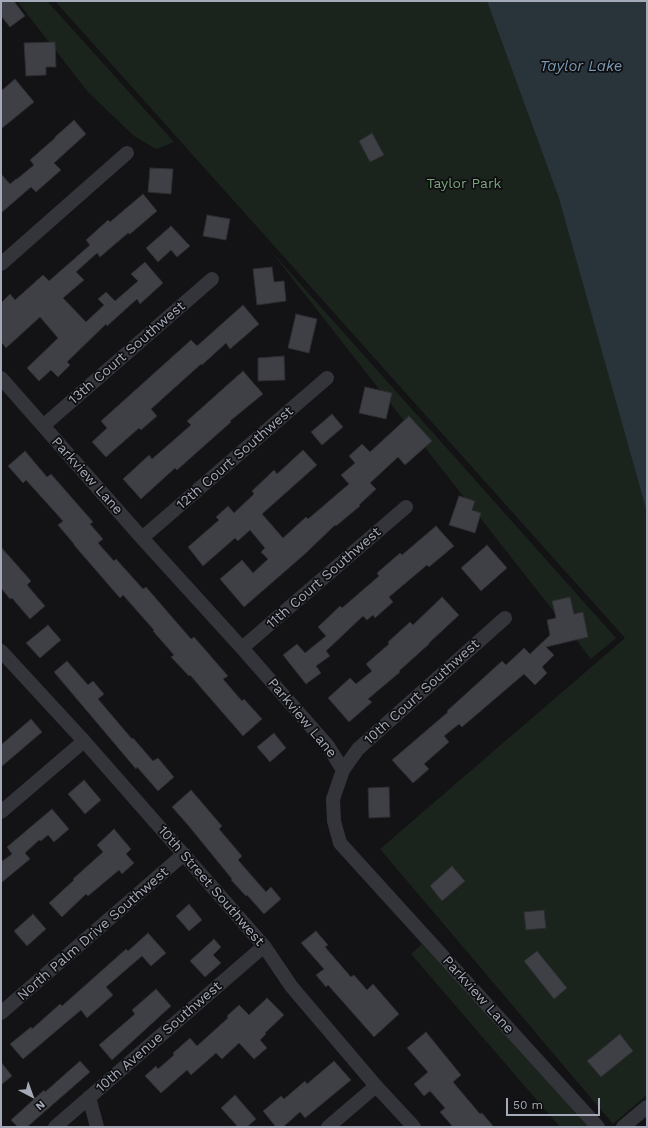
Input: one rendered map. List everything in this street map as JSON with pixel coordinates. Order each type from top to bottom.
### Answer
[{"type":"street","points":[[1,264],[127,153]]},
{"type":"street","name":"13th Court Southwest","points":[[43,426],[212,279]]},
{"type":"street","name":"Parkview Lane","points":[[1,378],[328,746],[343,770],[333,798],[334,821],[340,843],[598,1127]]},
{"type":"street","name":"12th Court Southwest","points":[[142,538],[327,378]]},
{"type":"street","name":"11th Court Southwest","points":[[242,648],[406,507]]},
{"type":"street","name":"10th Court Southwest","points":[[343,770],[358,749],[505,618]]},
{"type":"street","name":"10th Street Southwest","points":[[1,651],[84,741],[264,946],[291,986],[376,1086],[414,1127]]},
{"type":"street","points":[[1,812],[84,741]]},
{"type":"street","name":"North Palm Drive Southwest","points":[[1,1013],[184,854]]},
{"type":"street","name":"10th Avenue Southwest","points":[[55,1127],[264,946]]},
{"type":"street","points":[[328,1127],[376,1086]]},
{"type":"street","points":[[89,1097],[97,1127]]},
{"type":"street","points":[[624,1127],[647,1107]]},
{"type":"green space","points":[[17,1],[47,1],[174,142],[156,149],[134,136],[88,92]]},
{"type":"green space","name":"Taylor Park","points":[[55,1],[647,1],[647,1095],[613,1124],[380,849],[625,638]]},
{"type":"green space","points":[[270,250],[616,638],[591,659]]},
{"type":"green space","points":[[422,944],[589,1127],[560,1127],[411,954]]},
{"type":"water","name":"Taylor Lake","points":[[487,1],[647,1],[647,512],[559,198]]},
{"type":"building","points":[[1,1],[14,1],[25,16],[10,27],[1,16]]},
{"type":"building","points":[[55,42],[56,67],[46,67],[46,75],[26,76],[24,43]]},
{"type":"building","points":[[15,79],[34,102],[1,129],[1,91]]},
{"type":"building","points":[[74,120],[86,134],[54,163],[61,170],[36,192],[31,187],[1,213],[1,174],[10,184],[17,179],[34,165],[30,160]]},
{"type":"building","points":[[372,133],[384,155],[370,162],[359,141]]},
{"type":"building","points":[[150,168],[173,169],[171,194],[148,192]]},
{"type":"building","points":[[143,194],[157,211],[100,257],[97,253],[76,272],[84,280],[63,298],[86,322],[104,305],[98,299],[106,292],[115,301],[138,281],[131,274],[145,262],[163,283],[140,304],[137,299],[107,326],[106,324],[67,362],[70,365],[58,377],[51,370],[39,381],[27,368],[58,338],[40,317],[6,348],[1,342],[1,303],[10,294],[15,300],[43,275],[49,281],[90,245],[86,240],[108,220],[110,222]]},
{"type":"building","points":[[207,215],[230,219],[226,240],[203,236]]},
{"type":"building","points":[[171,226],[190,246],[177,257],[171,250],[158,262],[146,248]]},
{"type":"building","points":[[272,267],[274,282],[284,281],[286,301],[257,305],[253,269]]},
{"type":"building","points":[[243,305],[259,324],[230,349],[226,343],[202,365],[201,364],[151,409],[157,416],[141,430],[139,428],[106,457],[92,442],[107,428],[101,421],[191,340],[197,346]]},
{"type":"building","points":[[296,314],[317,319],[309,353],[288,348]]},
{"type":"building","points":[[284,356],[285,380],[258,381],[258,358]]},
{"type":"building","points":[[243,371],[263,394],[230,421],[231,422],[177,470],[175,468],[141,499],[123,479],[149,455],[152,459],[191,425],[187,421]]},
{"type":"building","points":[[365,387],[392,393],[386,419],[359,413]]},
{"type":"building","points":[[332,414],[343,427],[322,445],[311,432]]},
{"type":"building","points":[[409,416],[432,441],[405,465],[398,457],[370,483],[376,489],[359,505],[360,506],[336,526],[335,525],[306,553],[244,607],[220,579],[242,560],[253,573],[268,559],[261,552],[265,548],[250,530],[238,541],[235,538],[203,566],[188,547],[219,520],[216,517],[228,506],[234,513],[254,494],[252,491],[274,470],[277,474],[303,450],[317,465],[262,514],[283,538],[306,517],[308,519],[349,484],[341,475],[355,463],[349,456],[362,444],[370,452]]},
{"type":"building","points":[[25,451],[47,477],[51,474],[93,522],[90,524],[103,539],[98,543],[114,561],[116,559],[143,589],[146,587],[191,639],[194,637],[228,676],[223,679],[242,701],[244,699],[262,719],[243,736],[190,675],[189,676],[171,657],[174,655],[153,631],[154,630],[123,595],[120,598],[74,545],[58,525],[63,521],[26,480],[23,483],[8,466]]},
{"type":"building","points":[[459,496],[475,501],[472,510],[481,513],[475,533],[449,525]]},
{"type":"building","points":[[436,526],[454,546],[429,567],[427,565],[389,597],[393,602],[375,618],[373,615],[367,620],[363,616],[326,651],[330,656],[316,666],[321,673],[306,684],[283,655],[297,644],[305,653],[326,636],[318,627],[340,606],[342,608],[379,576],[377,573],[400,553],[402,555]]},
{"type":"building","points":[[487,545],[507,568],[481,591],[461,568]]},
{"type":"building","points":[[1,547],[31,581],[27,585],[45,606],[30,619],[12,598],[10,599],[1,588]]},
{"type":"building","points":[[442,597],[459,615],[399,671],[400,672],[368,699],[372,702],[349,722],[328,698],[350,678],[356,684],[372,671],[366,664],[389,644],[388,642],[410,622],[413,625]]},
{"type":"building","points":[[570,597],[574,614],[583,612],[588,637],[546,647],[554,655],[542,667],[547,673],[535,685],[524,674],[462,727],[459,724],[444,736],[449,742],[424,764],[429,769],[413,783],[392,760],[448,712],[447,711],[502,661],[506,665],[524,648],[530,654],[550,635],[547,620],[556,618],[552,601]]},
{"type":"building","points":[[48,625],[61,640],[40,658],[26,643]]},
{"type":"building","points":[[67,661],[88,685],[93,681],[104,694],[98,699],[153,761],[158,758],[174,777],[158,791],[137,767],[136,769],[54,672]]},
{"type":"building","points":[[31,719],[42,732],[1,767],[1,745]]},
{"type":"building","points":[[274,733],[286,748],[270,762],[257,747]]},
{"type":"building","points":[[84,780],[101,800],[85,814],[68,794]]},
{"type":"building","points":[[389,787],[390,817],[369,818],[368,788]]},
{"type":"building","points":[[191,790],[222,826],[219,829],[242,856],[238,860],[266,892],[271,887],[281,899],[264,914],[231,880],[232,879],[172,807]]},
{"type":"building","points":[[52,809],[69,829],[54,842],[48,835],[41,841],[39,840],[25,853],[30,859],[1,883],[1,862],[12,854],[7,847]]},
{"type":"building","points":[[114,829],[131,849],[126,854],[134,863],[122,874],[119,870],[88,896],[86,894],[62,917],[49,903],[103,852],[97,845]]},
{"type":"building","points":[[452,866],[465,881],[442,901],[430,886]]},
{"type":"building","points":[[189,904],[202,920],[189,931],[176,916]]},
{"type":"building","points":[[544,910],[546,928],[526,930],[524,912]]},
{"type":"building","points":[[33,914],[46,929],[27,946],[14,931]]},
{"type":"building","points":[[316,931],[328,945],[325,947],[351,977],[354,975],[367,990],[373,984],[399,1014],[374,1037],[328,985],[326,987],[316,975],[324,969],[301,943]]},
{"type":"building","points":[[148,933],[166,953],[151,966],[142,956],[106,987],[113,995],[87,1018],[81,1010],[23,1059],[10,1044],[31,1027],[32,1029],[60,1004],[62,1006],[126,949],[128,951]]},
{"type":"building","points":[[214,939],[221,947],[213,955],[221,963],[205,977],[190,961]]},
{"type":"building","points":[[537,951],[567,988],[554,999],[524,961]]},
{"type":"building","points":[[156,989],[171,1006],[112,1060],[99,1045],[135,1014],[132,1010]]},
{"type":"building","points":[[267,998],[284,1015],[265,1033],[266,1034],[260,1040],[267,1048],[254,1059],[239,1043],[222,1059],[216,1053],[191,1075],[187,1070],[161,1093],[145,1076],[156,1066],[158,1069],[190,1038],[197,1046],[228,1018],[227,1016],[239,1005],[249,1015]]},
{"type":"building","points":[[426,1032],[461,1075],[453,1082],[480,1114],[482,1113],[494,1127],[453,1127],[440,1112],[445,1108],[430,1091],[424,1096],[414,1084],[428,1072],[407,1048]]},
{"type":"building","points":[[620,1034],[633,1051],[601,1077],[587,1061]]},
{"type":"building","points":[[80,1061],[90,1072],[27,1127],[18,1127],[11,1120],[44,1090],[45,1092]]},
{"type":"building","points":[[334,1061],[351,1080],[305,1118],[300,1112],[283,1127],[276,1127],[263,1111],[281,1096],[284,1099],[305,1081],[307,1084]]},
{"type":"building","points":[[1,1062],[12,1076],[1,1085]]},
{"type":"building","points":[[235,1095],[256,1119],[247,1127],[238,1127],[221,1108]]}]
